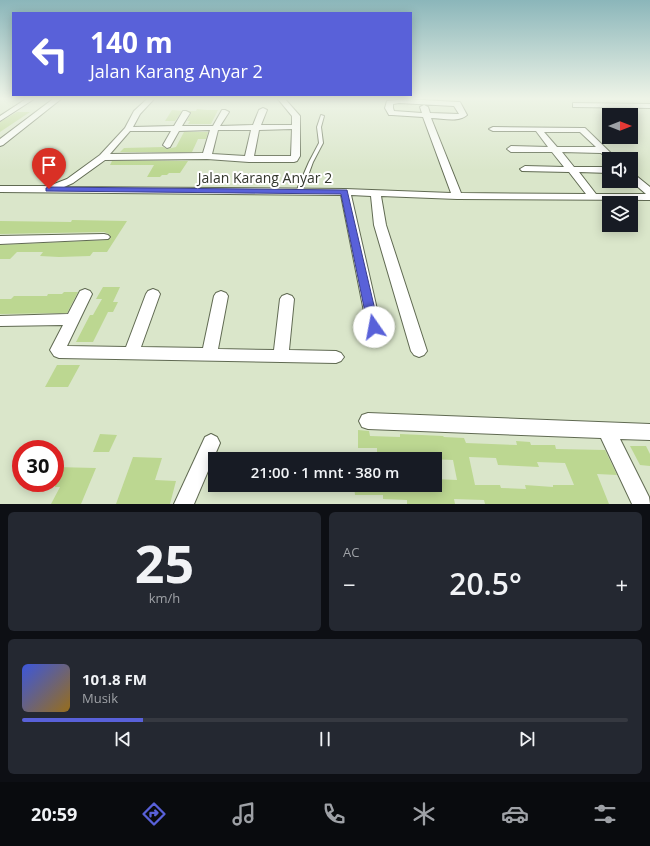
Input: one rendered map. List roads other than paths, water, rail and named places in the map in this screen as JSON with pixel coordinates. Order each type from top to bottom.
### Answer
[{"type":"street","points":[[0,143],[27,123]]},
{"type":"street","points":[[49,189],[70,181],[103,157],[132,123]]},
{"type":"street","points":[[167,145],[180,123]]},
{"type":"street","points":[[207,156],[215,128],[218,123]]},
{"type":"street","points":[[249,159],[258,123]]},
{"type":"street","points":[[103,157],[207,156],[249,159],[296,158],[296,123]]},
{"type":"street","points":[[429,123],[458,196]]},
{"type":"street","points":[[128,129],[296,127]]},
{"type":"street","points":[[493,129],[582,130],[603,150]]},
{"type":"street","points":[[538,129],[593,196]]},
{"type":"street","points":[[511,149],[603,150]]},
{"type":"street","points":[[525,169],[602,170]]},
{"type":"street","points":[[638,184],[647,195],[650,207]]},
{"type":"street","name":"Jalan Karang Anyar 2","points":[[0,189],[345,192],[458,196],[647,195]]},
{"type":"street","points":[[345,192],[374,327]]},
{"type":"street","points":[[376,194],[380,225],[419,350]]},
{"type":"street","points":[[0,240],[104,237]]},
{"type":"street","points":[[85,294],[58,350],[59,352],[336,357]]},
{"type":"street","points":[[131,354],[153,294]]},
{"type":"street","points":[[209,355],[221,296]]},
{"type":"street","points":[[282,356],[287,299]]},
{"type":"street","points":[[0,321],[73,319]]},
{"type":"street","points":[[368,421],[650,432]]},
{"type":"street","points":[[606,430],[642,504]]},
{"type":"street","points":[[184,504],[211,443]]},
{"type":"lane","points":[[299,192],[311,162],[321,143],[319,127],[320,123]]}]
